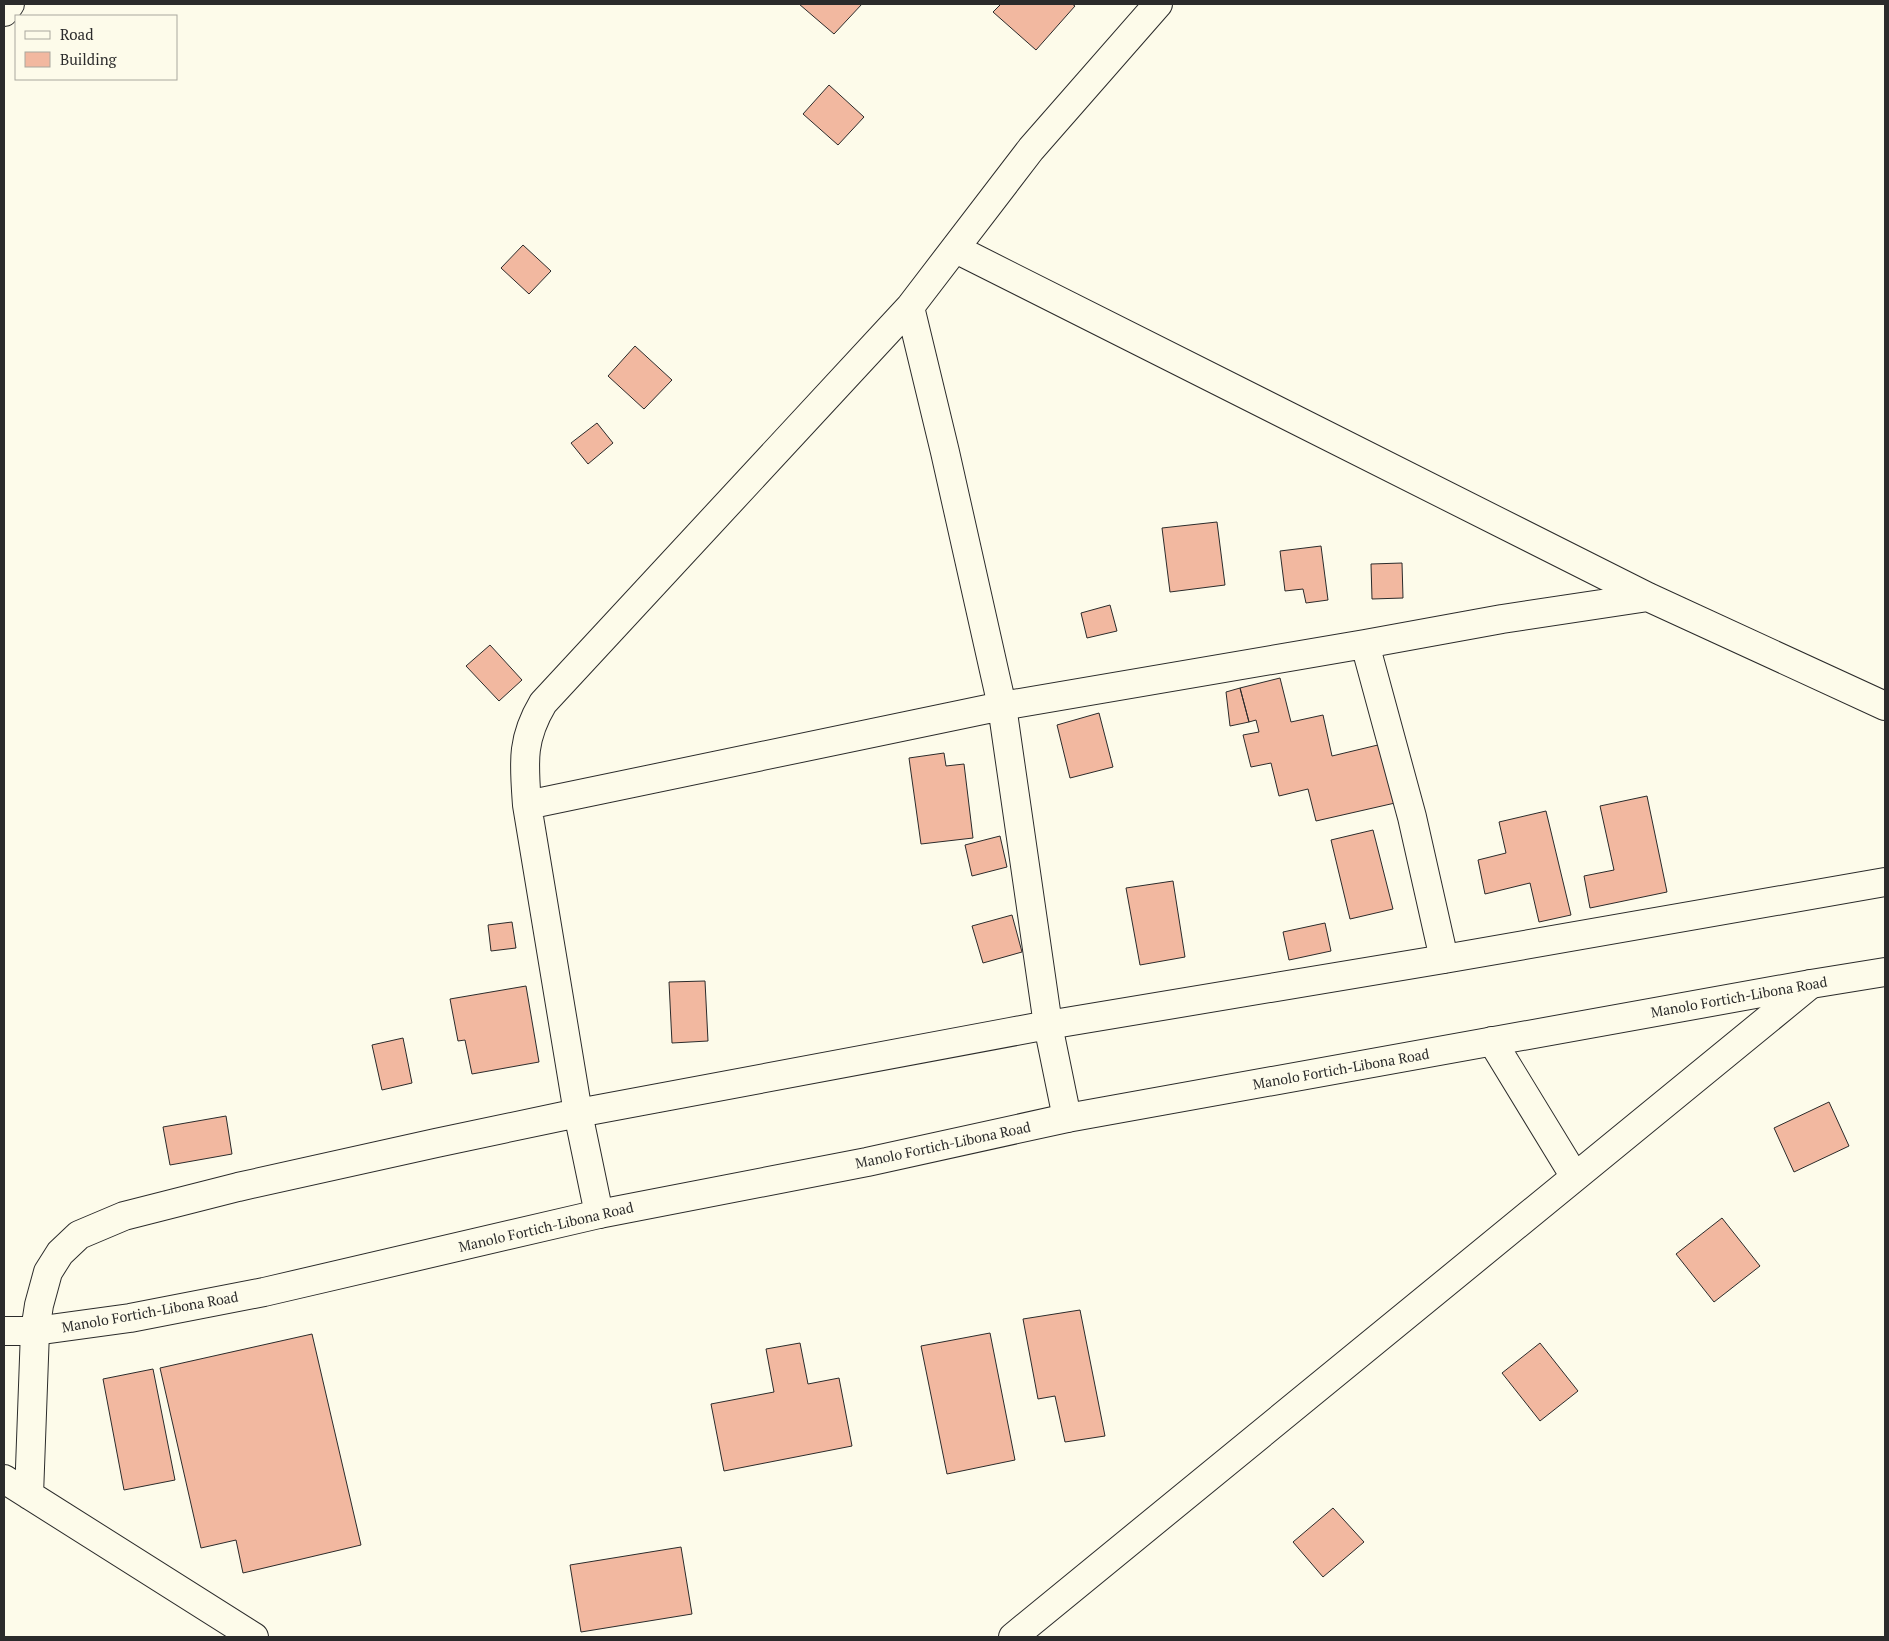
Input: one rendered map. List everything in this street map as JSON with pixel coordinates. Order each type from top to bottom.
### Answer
[{"type":"street","points":[[4,12],[10,4]]},
{"type":"street","points":[[599,1214],[578,1113],[527,805],[524,765],[526,742],[533,720],[544,702],[910,307],[1031,149],[1158,4]]},
{"type":"street","points":[[956,249],[1648,597],[1885,706]]},
{"type":"street","points":[[910,307],[945,452],[1002,706],[1048,1025],[1067,1118]]},
{"type":"street","points":[[527,805],[1002,706],[1502,619],[1648,597]]},
{"type":"street","points":[[1366,644],[1412,818],[1444,959]]},
{"type":"street","points":[[29,1495],[35,1331],[39,1304],[48,1272],[60,1253],[79,1236],[124,1216],[257,1183],[578,1113],[1048,1025],[1444,959],[1885,882]]},
{"type":"street","name":"Manolo Fortich-Libona Road","points":[[4,1330],[35,1331],[130,1318],[264,1292],[599,1214],[867,1162],[1067,1118],[1885,972]]},
{"type":"street","points":[[1013,1637],[1812,984]]},
{"type":"street","points":[[1492,1041],[1575,1177]]},
{"type":"street","points":[[4,1479],[254,1637]]},
{"type":"building","points":[[799,4],[862,4],[834,34]]},
{"type":"building","points":[[1001,4],[1072,4],[1075,6],[1036,50],[993,12]]},
{"type":"building","points":[[829,85],[864,117],[838,145],[803,114]]},
{"type":"building","points":[[523,245],[551,271],[529,294],[501,268]]},
{"type":"building","points":[[635,346],[672,380],[644,409],[608,376]]},
{"type":"building","points":[[597,423],[613,443],[588,464],[571,443]]},
{"type":"building","points":[[1217,522],[1225,585],[1170,592],[1162,528]]},
{"type":"building","points":[[1321,546],[1328,600],[1306,603],[1303,589],[1285,591],[1280,551]]},
{"type":"building","points":[[1402,563],[1403,598],[1372,599],[1371,564]]},
{"type":"building","points":[[1110,605],[1117,631],[1087,638],[1081,613]]},
{"type":"building","points":[[490,645],[522,680],[499,701],[466,666]]},
{"type":"building","points":[[1280,678],[1291,722],[1323,715],[1332,756],[1382,744],[1395,803],[1316,821],[1308,789],[1279,796],[1271,763],[1251,767],[1243,735],[1259,732],[1256,720],[1249,722],[1240,688]]},
{"type":"building","points":[[1240,688],[1249,722],[1230,726],[1226,692]]},
{"type":"building","points":[[1099,713],[1113,767],[1070,778],[1057,725]]},
{"type":"building","points":[[944,753],[946,766],[964,764],[973,838],[921,844],[909,758]]},
{"type":"building","points":[[1647,796],[1667,892],[1590,908],[1584,876],[1614,870],[1600,806]]},
{"type":"building","points":[[1546,811],[1571,915],[1539,922],[1530,883],[1485,894],[1478,860],[1506,853],[1499,822]]},
{"type":"building","points":[[1373,830],[1393,909],[1350,919],[1331,840]]},
{"type":"building","points":[[1000,836],[1007,867],[972,876],[965,845]]},
{"type":"building","points":[[1173,881],[1185,957],[1140,965],[1126,888]]},
{"type":"building","points":[[1012,915],[1022,952],[983,963],[972,926]]},
{"type":"building","points":[[512,922],[516,948],[491,951],[488,925]]},
{"type":"building","points":[[1325,923],[1331,951],[1289,960],[1283,932]]},
{"type":"building","points":[[705,981],[708,1041],[672,1043],[669,982]]},
{"type":"building","points":[[526,986],[539,1062],[472,1074],[465,1040],[458,1041],[450,999]]},
{"type":"building","points":[[403,1038],[412,1083],[382,1090],[372,1045]]},
{"type":"building","points":[[1829,1102],[1849,1146],[1794,1172],[1774,1128]]},
{"type":"building","points":[[226,1116],[232,1154],[170,1165],[163,1127]]},
{"type":"building","points":[[1722,1218],[1760,1266],[1714,1302],[1676,1254]]},
{"type":"building","points":[[1080,1310],[1105,1436],[1065,1442],[1055,1396],[1038,1399],[1023,1319]]},
{"type":"building","points":[[990,1333],[1015,1460],[947,1474],[921,1346]]},
{"type":"building","points":[[312,1334],[361,1545],[243,1573],[236,1540],[201,1548],[160,1368]]},
{"type":"building","points":[[800,1343],[808,1384],[839,1378],[852,1446],[724,1471],[711,1404],[774,1392],[766,1349]]},
{"type":"building","points":[[1540,1343],[1578,1391],[1540,1421],[1502,1373]]},
{"type":"building","points":[[153,1369],[175,1480],[124,1490],[103,1379]]},
{"type":"building","points":[[1333,1508],[1364,1542],[1323,1577],[1293,1542]]},
{"type":"building","points":[[681,1547],[692,1614],[581,1632],[570,1565]]}]
